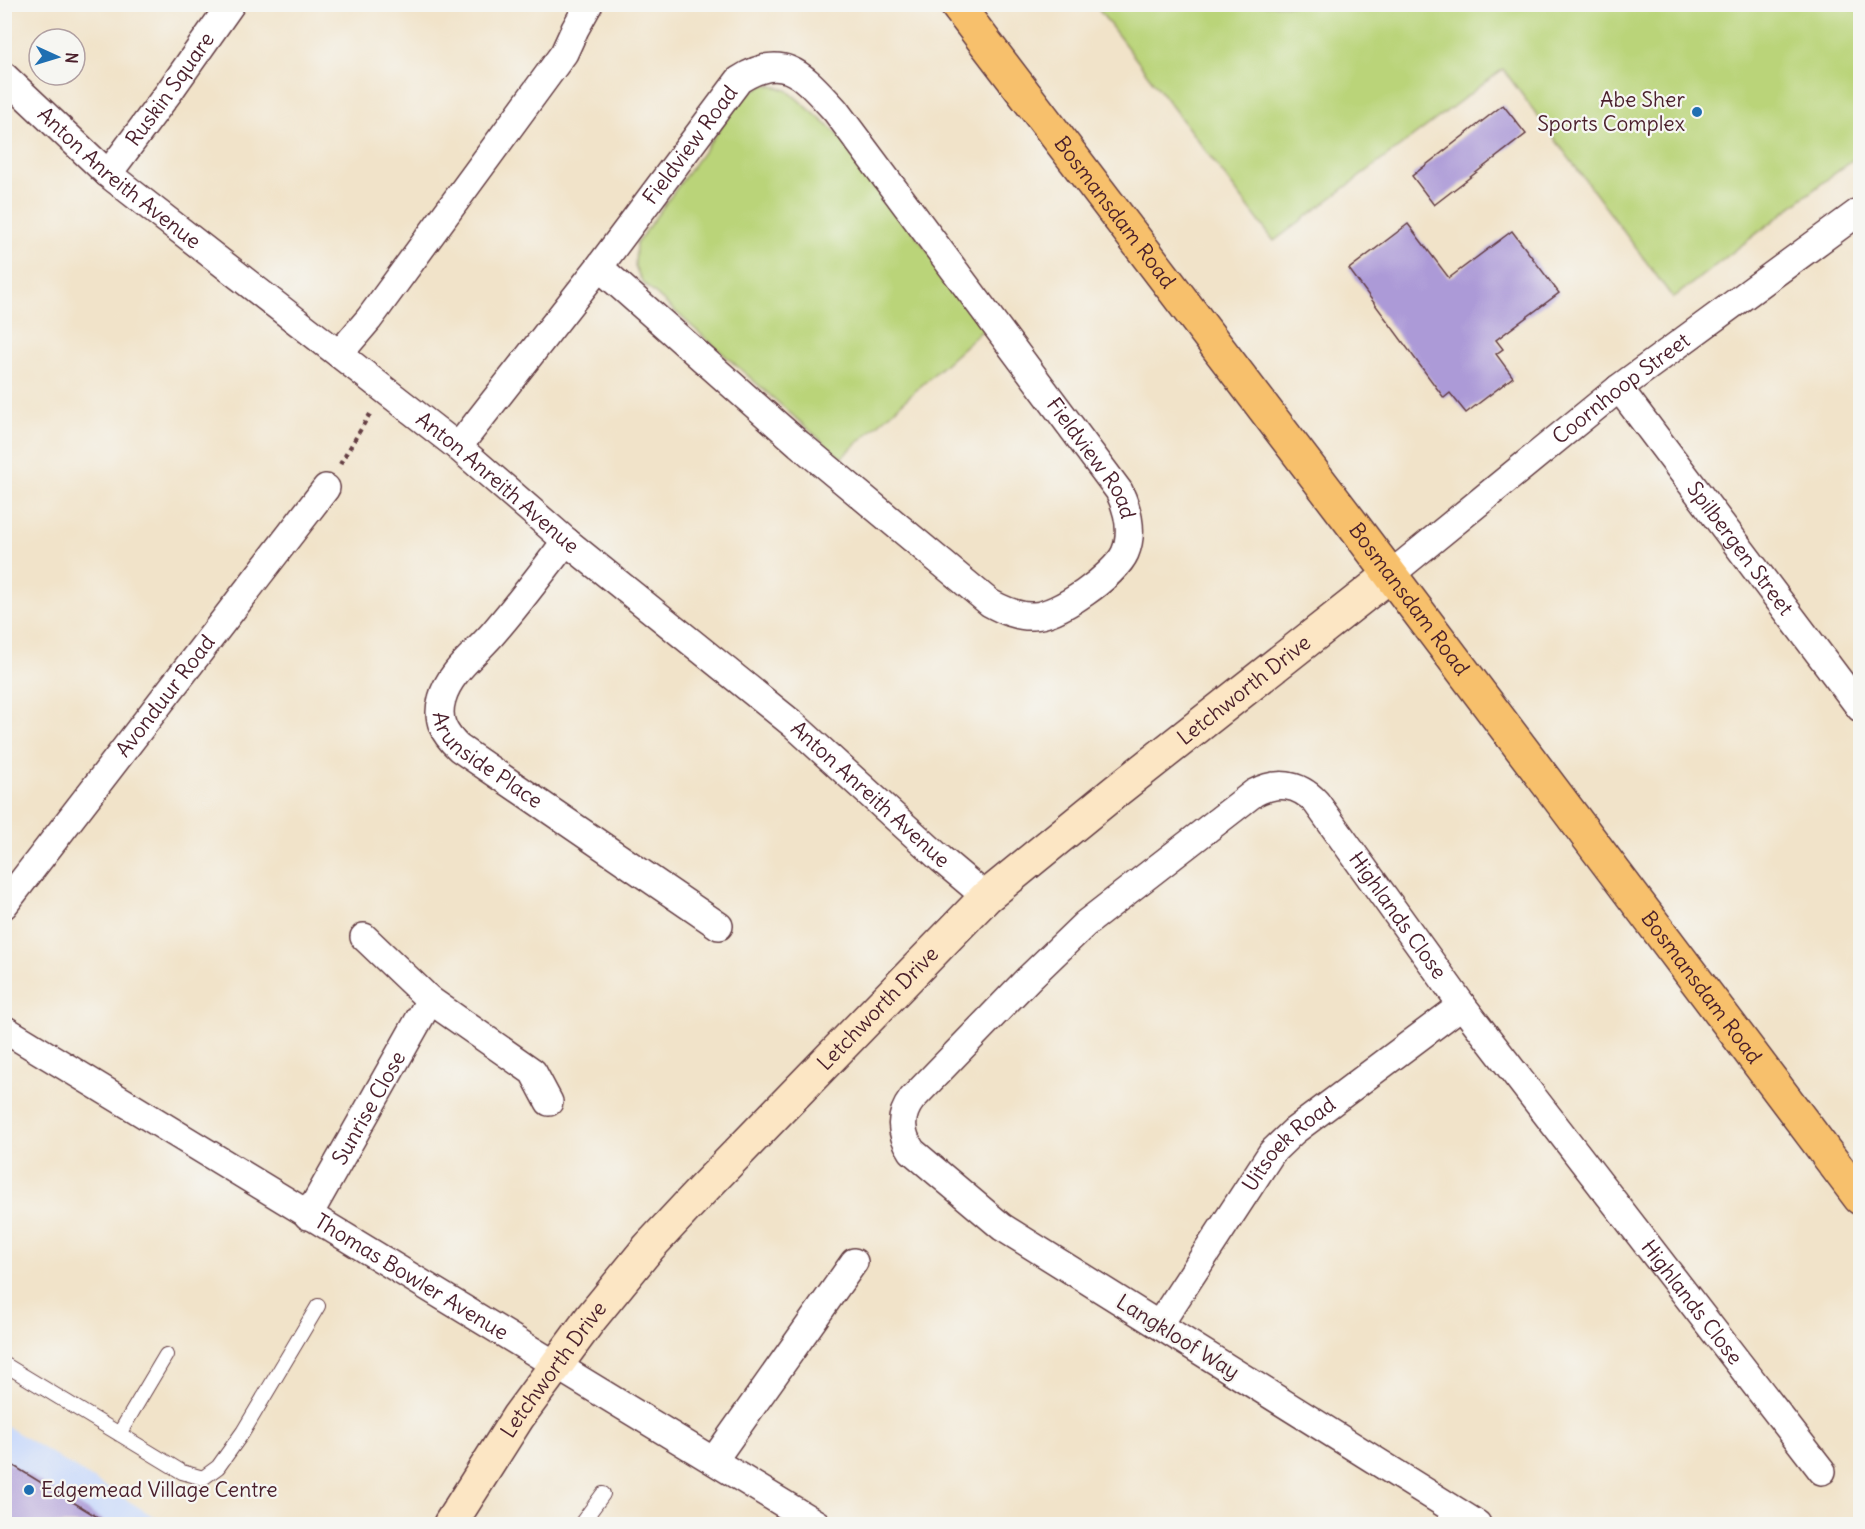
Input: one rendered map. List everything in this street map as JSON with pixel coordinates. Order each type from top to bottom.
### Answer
[{"type":"main road","name":"Bosmansdam Road","points":[[956,4],[1860,1198]]},
{"type":"street","name":"Ruskin Square","points":[[108,174],[231,4]]},
{"type":"street","points":[[339,354],[369,319],[564,53],[589,4]]},
{"type":"street","name":"Fieldview Road","points":[[458,447],[599,267],[739,80],[753,71],[767,67],[781,67],[794,70],[806,79],[835,110],[1119,491],[1129,520],[1129,538],[1118,565],[1075,600],[1045,615],[1032,617],[997,606],[799,444],[599,267]]},
{"type":"street","name":"Anton Anreith Avenue","points":[[4,76],[108,174],[458,447],[566,541],[794,725],[986,897]]},
{"type":"street","name":"Coornhoop Street","points":[[1390,575],[1619,388],[1860,211]]},
{"type":"street","name":"Spilbergen Street","points":[[1619,388],[1860,708]]},
{"type":"street","name":"Avonduur Road","points":[[4,905],[326,488]]},
{"type":"street","name":"Arunside Place","points":[[566,541],[495,632],[449,681],[441,700],[439,720],[447,736],[459,748],[719,926]]},
{"type":"street","name":"Letchworth Drive","points":[[450,1524],[518,1417],[591,1318],[657,1238],[986,897],[1390,575]]},
{"type":"street","name":"Highlands Close","points":[[901,1125],[906,1107],[912,1100],[1029,978],[1085,924],[1254,793],[1276,785],[1299,788],[1316,802],[1462,1005],[1822,1471]]},
{"type":"street","points":[[364,937],[430,1000],[533,1072],[549,1102]]},
{"type":"street","name":"Sunrise Close","points":[[308,1216],[430,1000]]},
{"type":"street","name":"Uitsoek Road","points":[[1159,1325],[1272,1152],[1294,1131],[1462,1005]]},
{"type":"street","name":"Thomas Bowler Avenue","points":[[4,1029],[817,1524]]},
{"type":"street","name":"Langkloof Way","points":[[901,1125],[912,1150],[1002,1227],[1477,1524]]},
{"type":"street","points":[[714,1460],[855,1263]]},
{"type":"lane","points":[[4,1364],[182,1472],[203,1478],[212,1474],[219,1467],[243,1432],[318,1306]]},
{"type":"lane","points":[[119,1434],[166,1355]]},
{"type":"lane","points":[[581,1524],[603,1494]]},
{"type":"path","points":[[326,488],[384,390]]},
{"type":"shaded area","points":[[5,1425],[166,1524],[5,1524]]},
{"type":"green space","name":"Abe Sher Sports Complex","points":[[1095,5],[1860,5],[1860,154],[1673,298],[1503,69],[1274,241]]},
{"type":"green space","points":[[766,84],[787,90],[841,137],[986,327],[841,458],[643,283],[635,267],[636,244],[743,97]]},
{"type":"building","points":[[1503,105],[1526,134],[1434,205],[1412,176]]},
{"type":"building","points":[[1408,224],[1449,278],[1512,231],[1559,293],[1496,340],[1503,349],[1496,354],[1513,377],[1466,413],[1450,393],[1444,398],[1349,269]]},
{"type":"building","name":"Edgemead Village Centre","points":[[4,1460],[104,1521],[101,1524],[4,1524]]},
{"type":"place","name":"Abe Sher Sports Complex","points":[[1697,112]]},
{"type":"place","name":"Edgemead Village Centre","points":[[29,1490]]}]
